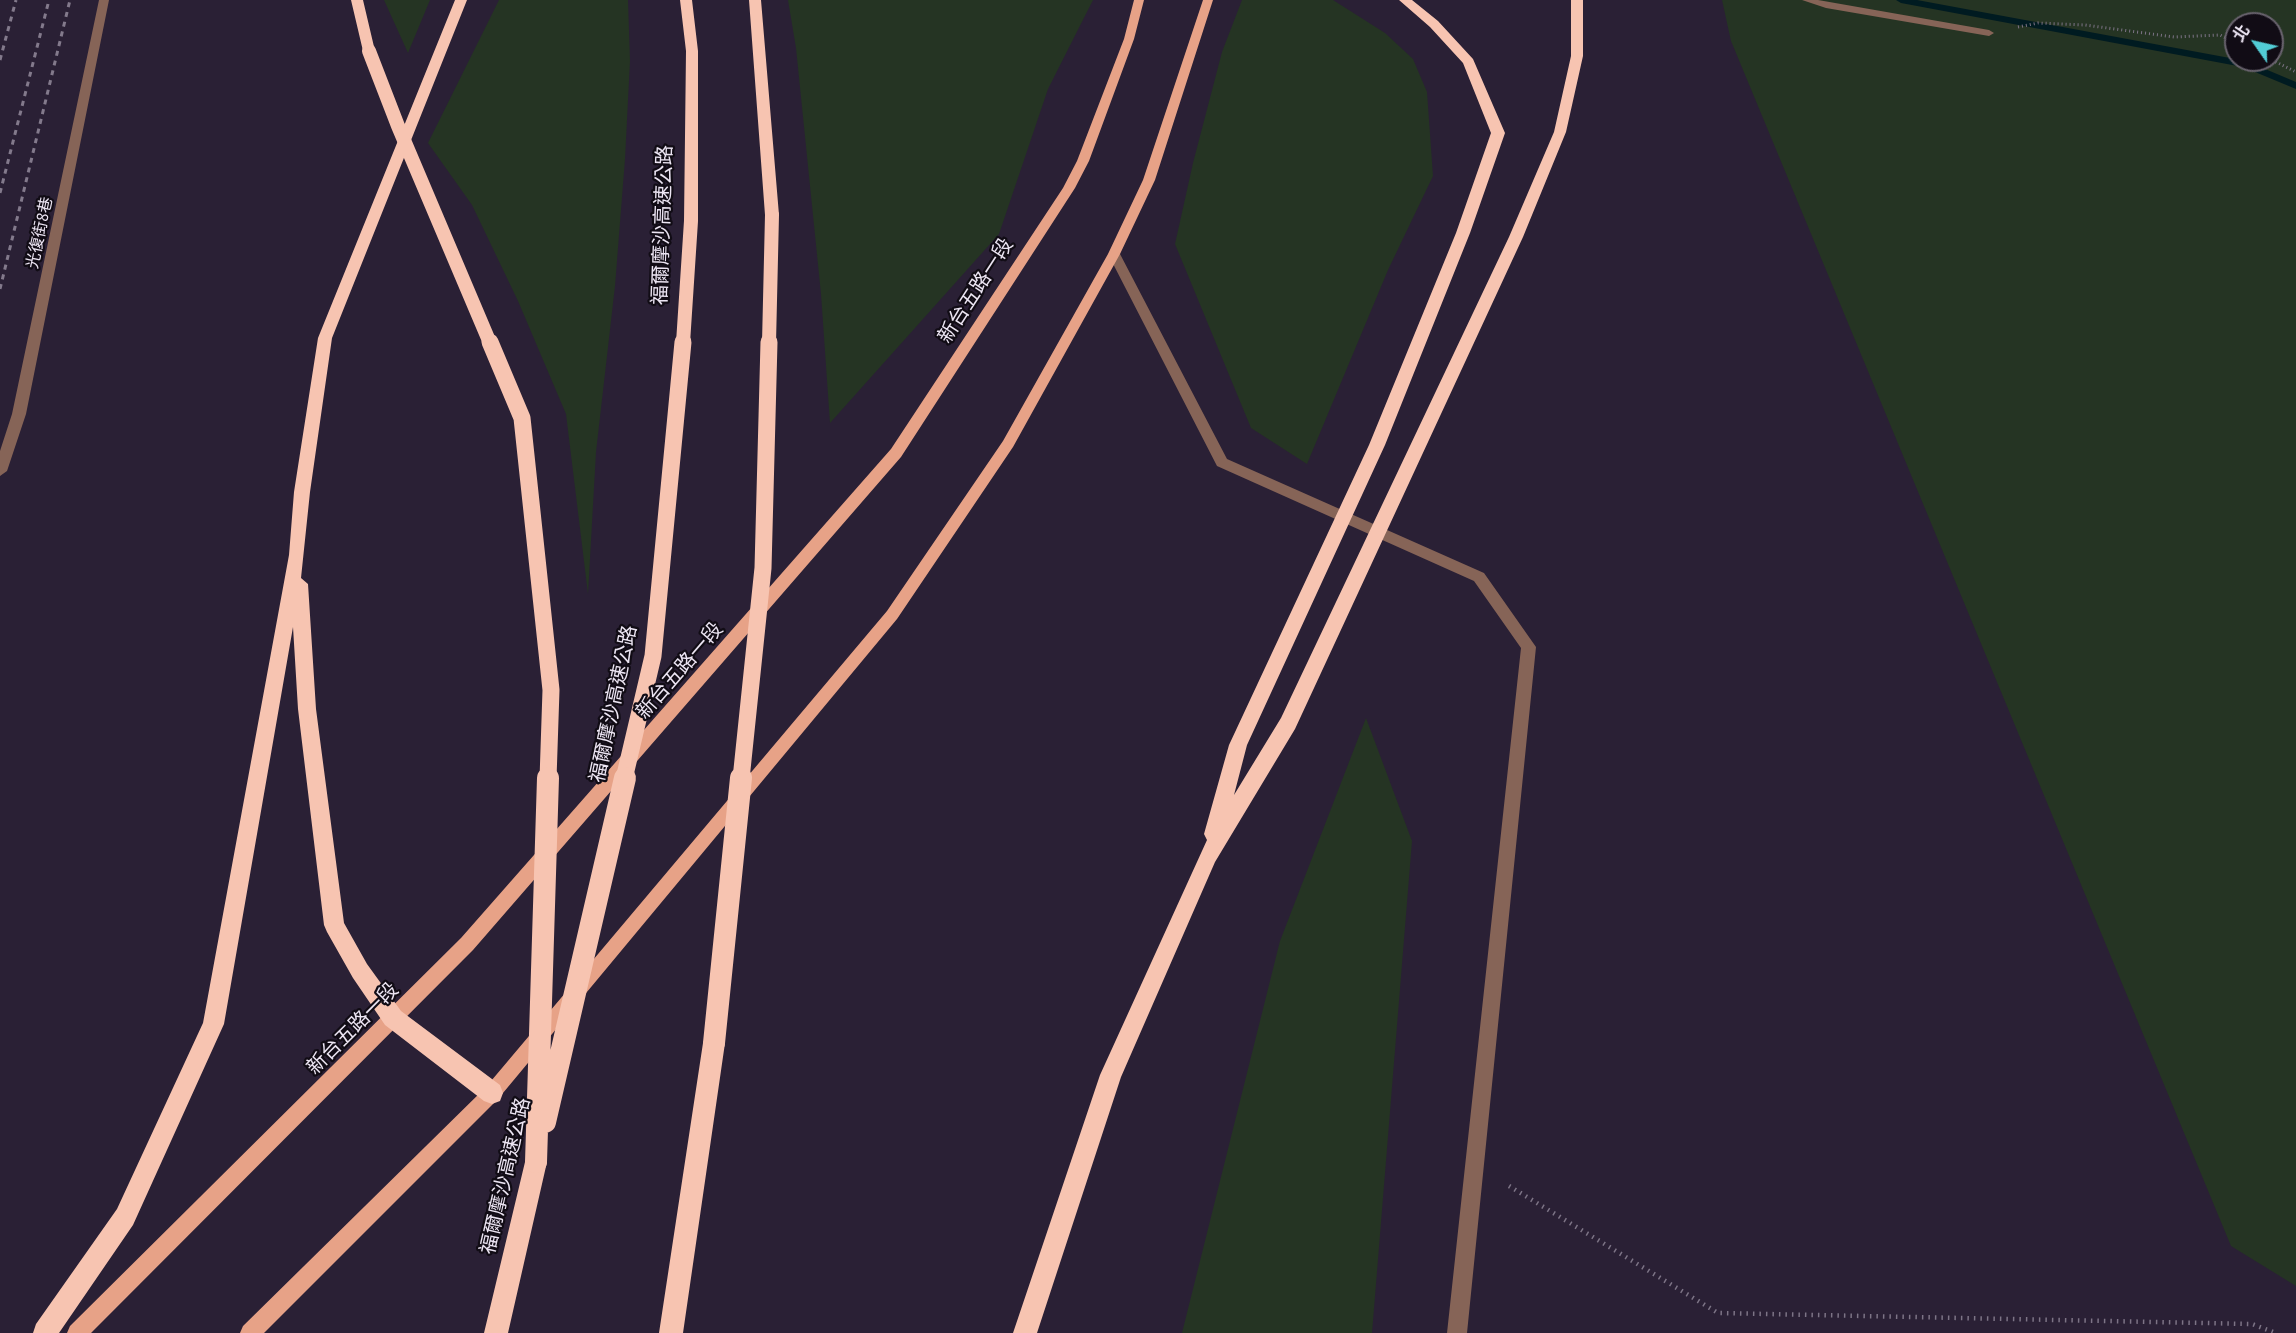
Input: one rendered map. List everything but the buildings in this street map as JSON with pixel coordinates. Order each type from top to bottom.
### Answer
[{"type":"highway","points":[[357,0],[369,51],[522,418],[551,690],[536,1162]]},
{"type":"highway","points":[[45,1333],[125,1217],[213,1024],[297,555],[303,492],[325,338],[460,0]]},
{"type":"highway","name":"福爾摩沙高速公路","points":[[496,1333],[653,656],[678,410],[691,222],[692,51],[686,0]]},
{"type":"highway","points":[[671,1333],[714,1043],[763,568],[772,214],[755,0]]},
{"type":"highway","points":[[1208,856],[1238,745],[1377,444],[1463,233],[1498,133],[1469,62],[1434,24],[1405,0]]},
{"type":"highway","points":[[1025,1333],[1111,1075],[1208,856],[1288,723],[1516,237],[1560,132],[1576,56],[1577,0]]},
{"type":"highway","points":[[297,555],[307,709],[334,925],[360,970],[393,1018],[492,1093]]},
{"type":"main road","name":"新台五路一段","points":[[76,1333],[467,944],[663,723],[896,453],[1069,188],[1083,161],[1130,39],[1139,0]]},
{"type":"main road","points":[[250,1333],[492,1093],[892,615],[1008,444],[1114,254],[1149,180],[1208,0]]},
{"type":"lane","name":"光復街8巷","points":[[0,471],[19,414],[104,0]]},
{"type":"lane","points":[[1806,0],[1826,6],[1989,33]]},
{"type":"lane","points":[[1114,254],[1222,462],[1479,577],[1529,647],[1457,1333]]},
{"type":"path","points":[[1989,33],[2038,23],[2085,25],[2174,37],[2220,35],[2224,37]]},
{"type":"path","points":[[1475,1165],[1718,1313],[2252,1324],[2276,1333]]},
{"type":"green space","points":[[384,0],[430,0],[408,53]]},
{"type":"green space","points":[[499,0],[628,0],[630,61],[625,159],[615,286],[596,452],[588,594],[566,414],[518,301],[472,205],[428,143]]},
{"type":"green space","points":[[788,0],[1093,0],[1048,89],[999,234],[830,423],[821,294],[796,48]]},
{"type":"green space","points":[[1242,0],[1333,0],[1385,33],[1413,59],[1427,92],[1433,176],[1388,270],[1307,464],[1251,428],[1175,244],[1222,52]]},
{"type":"green space","points":[[1722,0],[2296,0],[2296,1286],[2231,1246],[1731,41]]},
{"type":"green space","points":[[1366,718],[1412,841],[1372,1333],[1182,1333],[1280,941]]},
{"type":"waterway","points":[[1901,0],[2246,64],[2296,86]]},
{"type":"railway","points":[[0,60],[16,0]]},
{"type":"railway","points":[[0,193],[49,0]]},
{"type":"railway","points":[[0,289],[70,0]]}]
